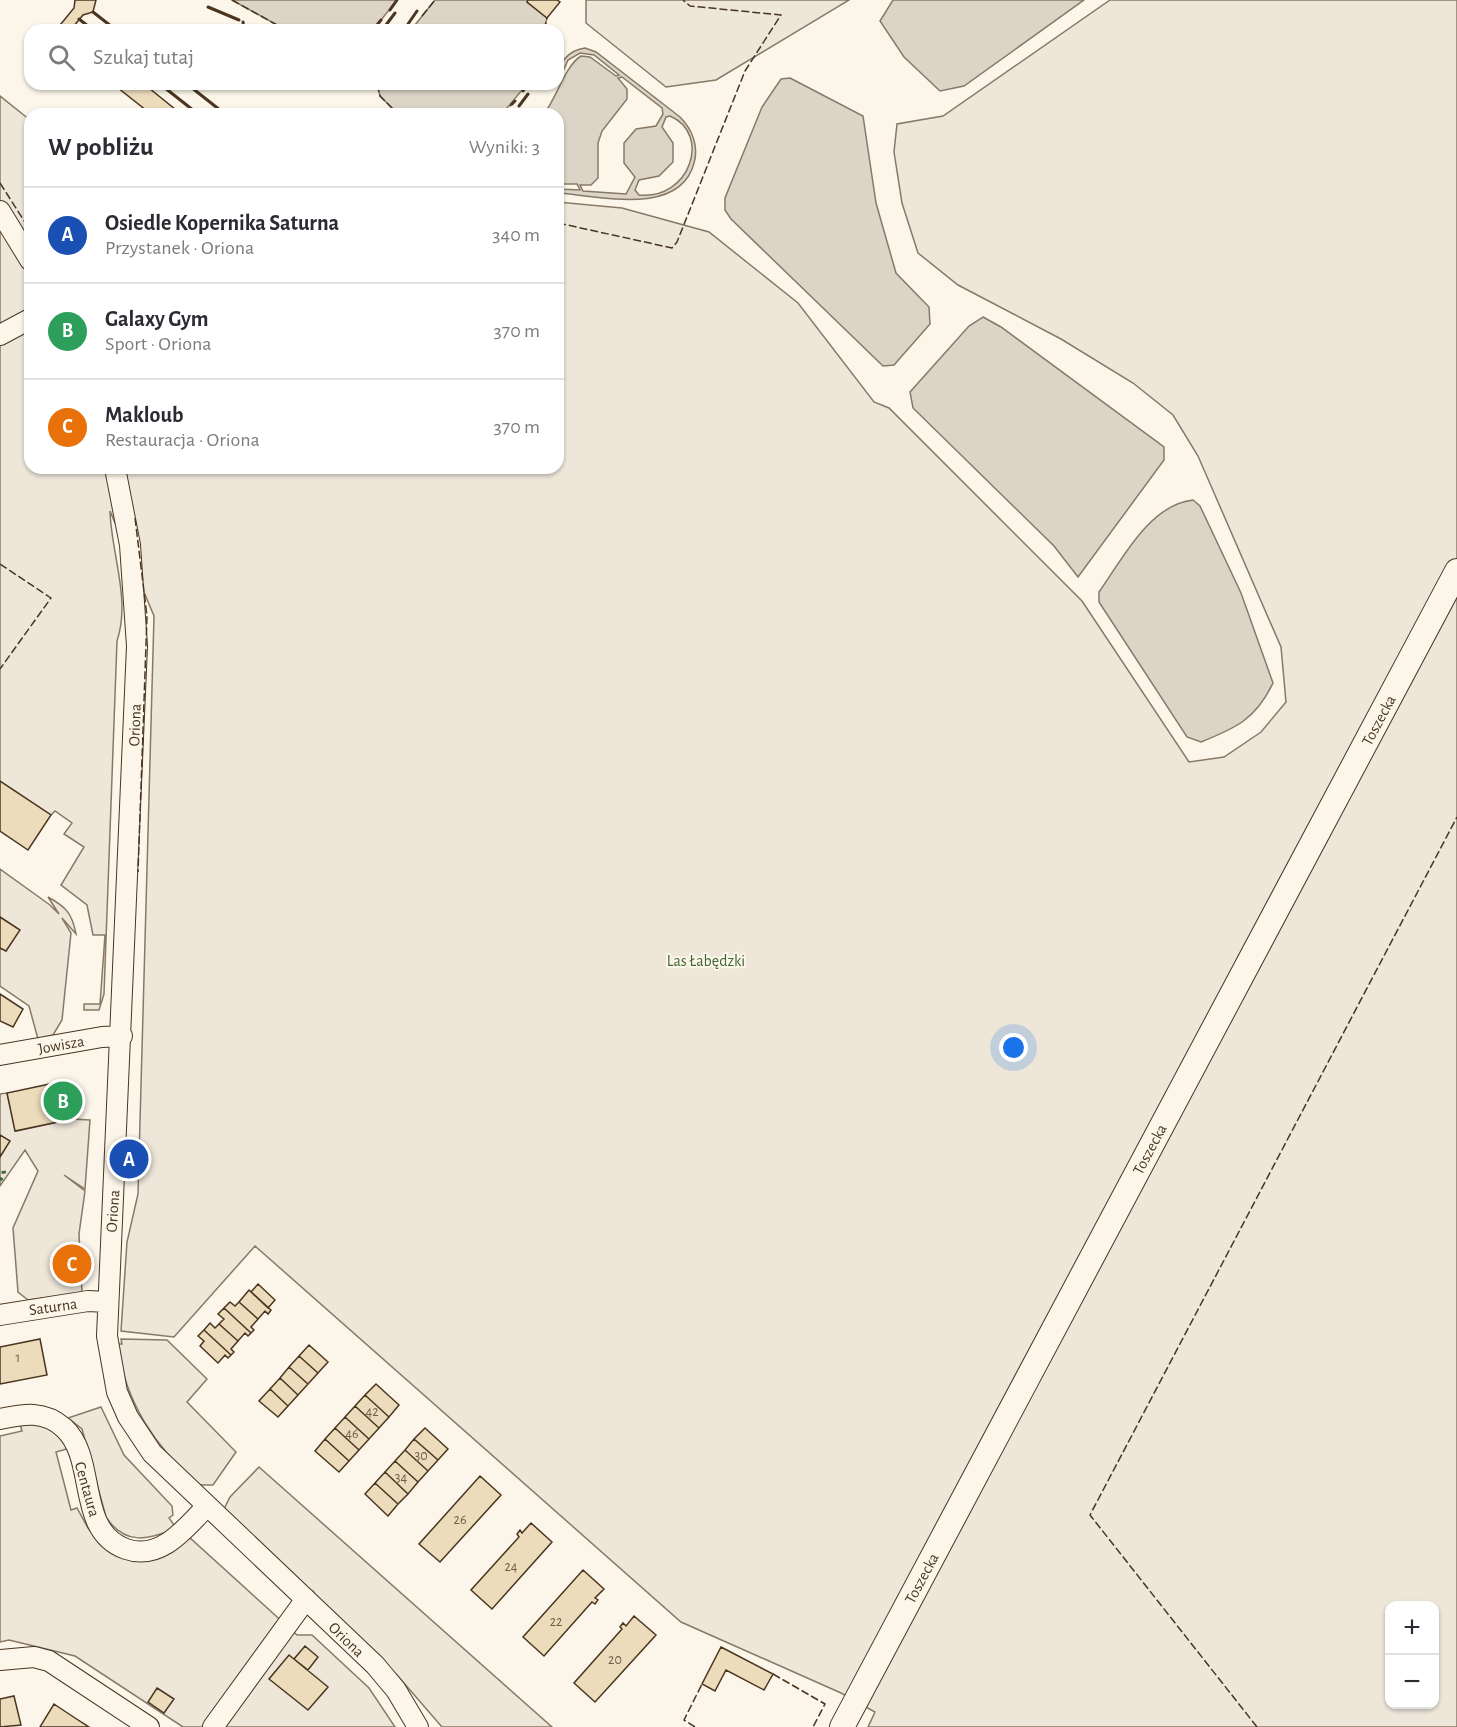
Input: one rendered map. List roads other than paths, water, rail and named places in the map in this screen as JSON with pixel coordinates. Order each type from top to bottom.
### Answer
[{"type":"main road","name":"Toszecka","points":[[842,1727],[1457,571]]},
{"type":"street","points":[[0,211],[24,250]]},
{"type":"street","points":[[0,334],[24,322]]},
{"type":"street","name":"Oriona","points":[[116,474],[130,545],[137,645],[122,1036],[107,1302],[110,1364],[117,1392],[128,1417],[152,1453],[386,1677],[406,1704],[418,1727]]},
{"type":"street","name":"Jowisza","points":[[0,1055],[102,1037],[122,1036]]},
{"type":"street","name":"Saturna","points":[[0,1316],[88,1301],[107,1302]]},
{"type":"street","name":"Centaura","points":[[0,1419],[34,1412],[64,1428],[74,1438],[94,1515],[108,1540],[120,1547],[134,1552],[168,1544],[206,1507]]},
{"type":"street","points":[[213,1727],[306,1599]]},
{"type":"street","points":[[0,1660],[34,1657],[49,1661],[149,1727]]},
{"type":"street","points":[[406,1704],[426,1727]]},
{"type":"place","name":"Galaxy Gym","points":[[63,1101]]},
{"type":"place","name":"Osiedle Kopernika Saturna","points":[[129,1159]]},
{"type":"place","name":"Makloub","points":[[72,1264]]},
{"type":"park label","name":"Las Łabędzki","points":[[706,960]]}]
